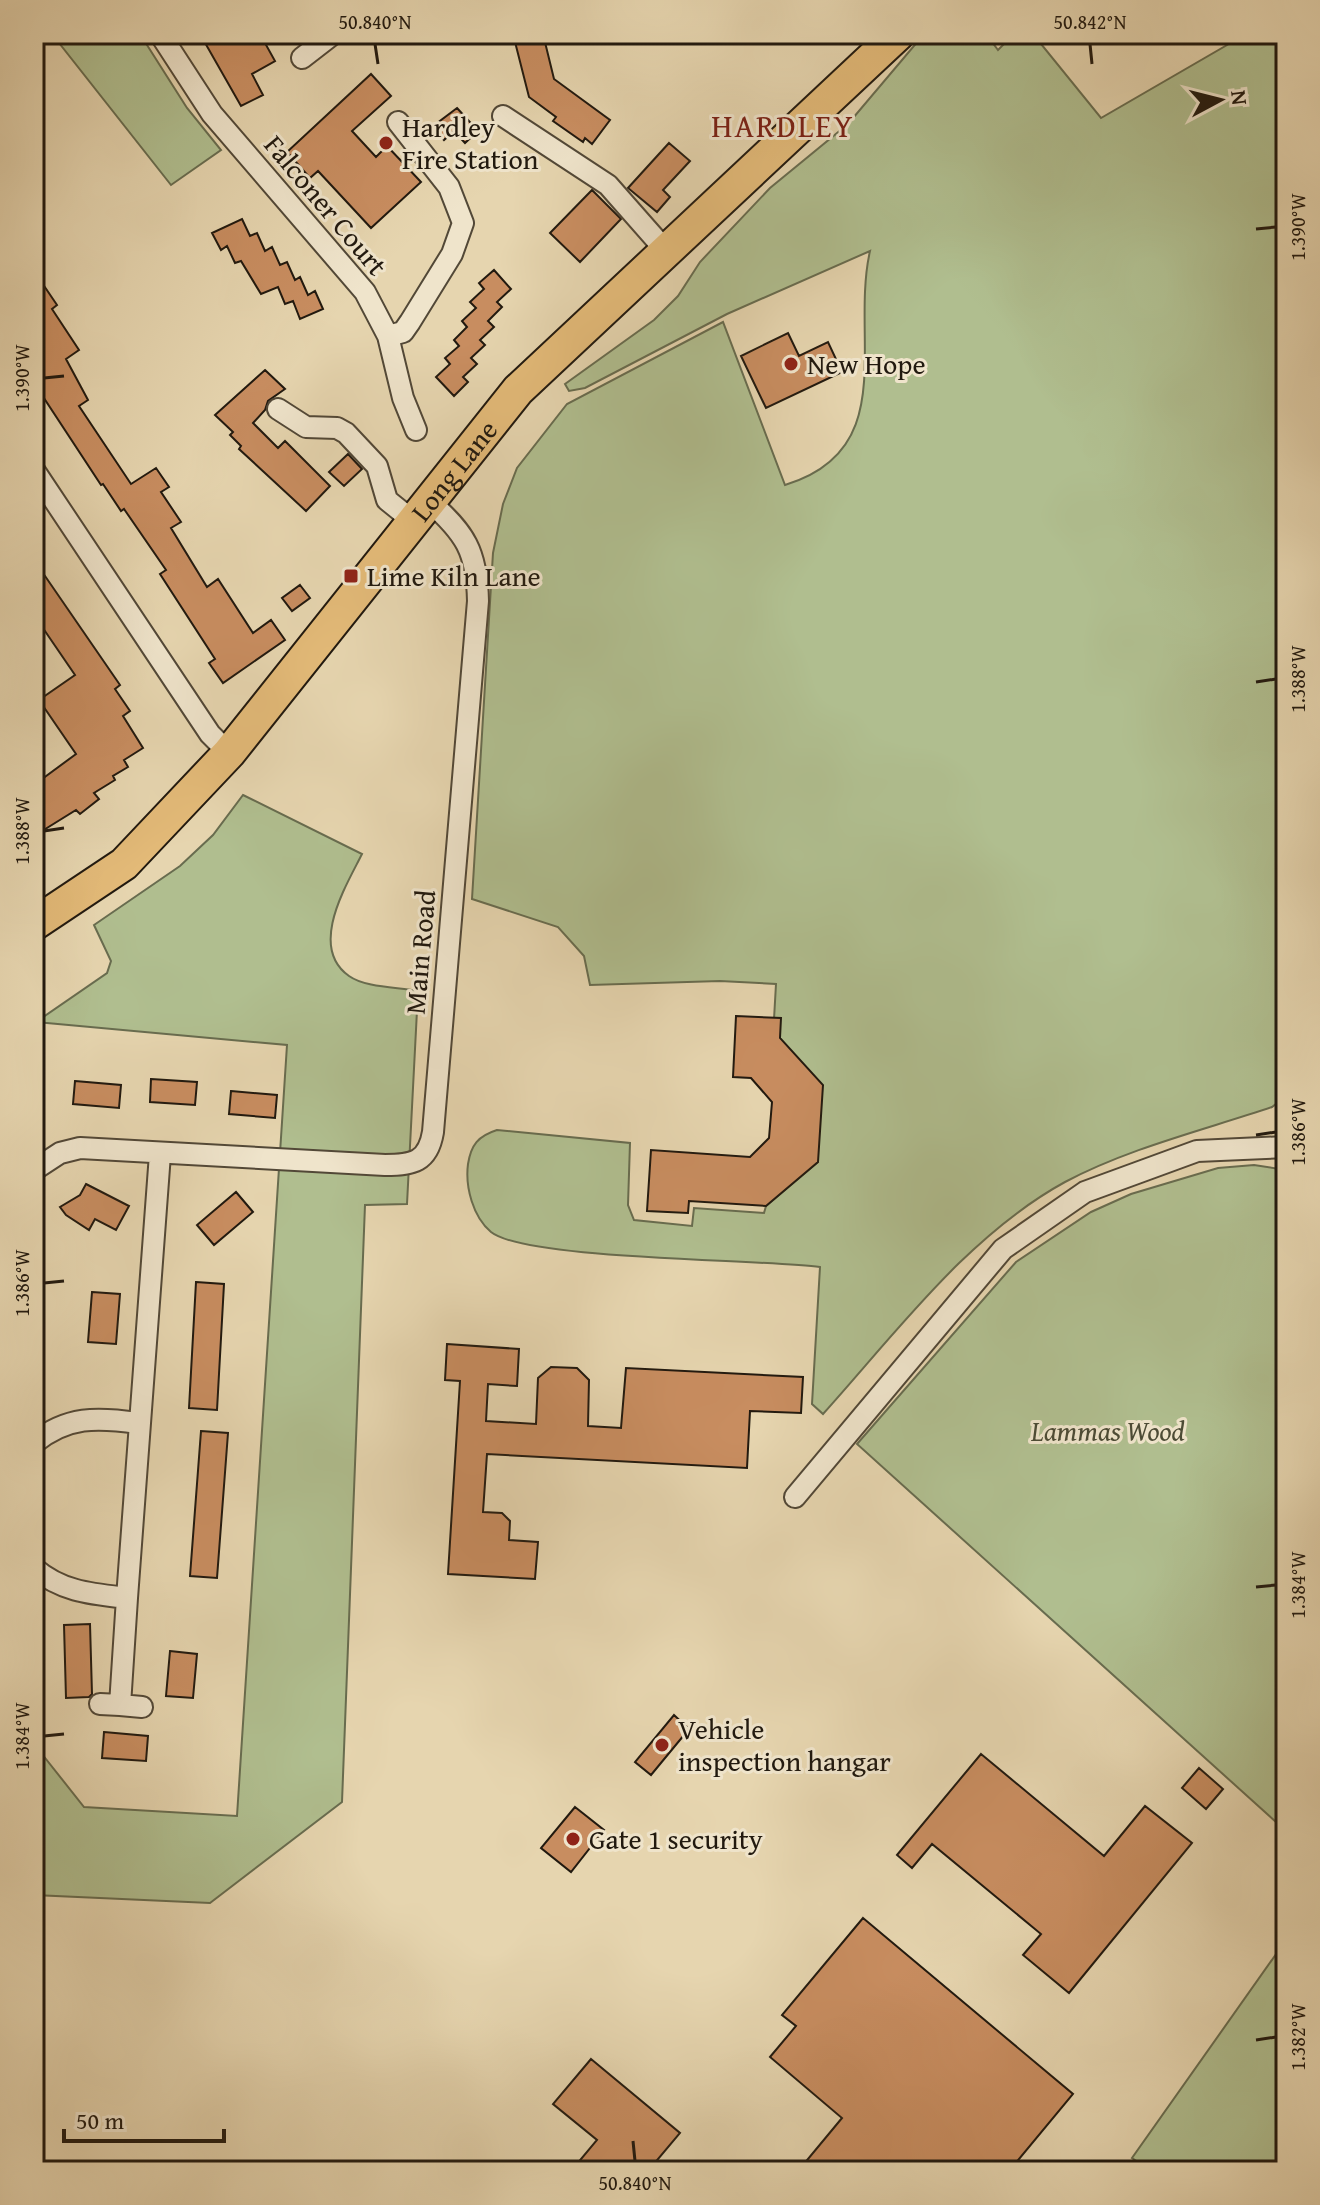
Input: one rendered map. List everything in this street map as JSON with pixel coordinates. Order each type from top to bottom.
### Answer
[{"type":"main road","name":"Long Lane","points":[[34,924],[124,864],[229,753],[518,390],[898,34]]},
{"type":"street","name":"Falconer Court","points":[[160,34],[212,114],[365,292],[388,336],[407,410],[416,430]]},
{"type":"street","points":[[302,58],[333,34]]},
{"type":"street","points":[[503,116],[608,185],[667,252]]},
{"type":"street","points":[[388,336],[403,332],[410,322],[452,254],[463,223],[449,187],[398,122]]},
{"type":"street","points":[[278,409],[306,427],[342,429],[377,466],[387,500],[421,511]]},
{"type":"street","points":[[34,470],[210,734],[229,753]]},
{"type":"street","name":"Main Road","points":[[160,1154],[403,1165],[422,1160],[428,1154],[433,1132],[478,601],[476,565],[458,526],[421,511]]},
{"type":"street","points":[[795,1497],[1003,1249],[1085,1192],[1197,1151],[1286,1147]]},
{"type":"street","points":[[34,1170],[60,1153],[80,1148],[160,1154],[127,1598],[110,1704],[142,1707]]},
{"type":"street","points":[[34,1443],[73,1421],[98,1418],[138,1423]]},
{"type":"street","points":[[34,1568],[49,1580],[73,1591],[127,1598]]},
{"type":"green space","points":[[52,34],[140,34],[187,108],[221,150],[171,185]]},
{"type":"green space","points":[[924,34],[986,34],[998,50],[1014,34],[1033,34],[1101,118],[1227,45],[1218,34],[1286,34],[1286,1096],[1272,1107],[1115,1159],[1065,1182],[1030,1204],[965,1257],[823,1414],[812,1404],[820,1267],[549,1248],[513,1241],[491,1232],[475,1210],[468,1182],[469,1157],[480,1138],[497,1130],[630,1143],[628,1205],[634,1220],[692,1226],[694,1208],[764,1213],[766,1206],[818,1162],[773,1037],[776,984],[720,981],[590,985],[584,956],[558,927],[472,899],[493,553],[503,504],[517,468],[567,404],[723,322],[785,485],[821,469],[844,446],[858,419],[864,388],[865,285],[870,251],[727,314],[585,388],[569,391],[565,384],[654,320],[678,296],[700,262],[770,188],[848,124]]},
{"type":"green space","points":[[243,795],[362,854],[334,916],[331,949],[337,964],[349,976],[364,983],[418,991],[407,1204],[365,1205],[342,1802],[210,1903],[34,1895],[34,1744],[84,1807],[237,1816],[287,1045],[36,1022],[107,973],[111,961],[94,925],[180,866],[213,835]]},
{"type":"green space","name":"Lammas Wood","points":[[1254,1165],[1286,1170],[1286,1831],[857,1444],[1016,1262],[1091,1212],[1131,1194],[1218,1168]]},
{"type":"green space","points":[[1286,1940],[1286,2171],[1151,2171],[1132,2158]]},
{"type":"building","points":[[200,34],[260,34],[275,61],[252,74],[263,95],[241,106]]},
{"type":"building","points":[[513,34],[543,34],[554,79],[610,120],[592,144],[585,138],[583,142],[553,121],[556,117],[529,97]]},
{"type":"building","points":[[371,74],[391,96],[352,131],[376,157],[387,146],[421,182],[371,228],[318,171],[310,178],[287,152]]},
{"type":"building","points":[[457,108],[478,131],[465,143],[454,131],[444,140],[432,127]]},
{"type":"building","points":[[669,143],[690,161],[663,190],[670,197],[657,212],[628,188]]},
{"type":"building","points":[[592,190],[621,219],[580,262],[550,233]]},
{"type":"building","points":[[242,219],[250,236],[257,233],[265,251],[272,247],[280,265],[287,262],[295,280],[300,277],[308,295],[315,291],[323,309],[300,319],[293,301],[285,304],[278,287],[261,294],[241,261],[235,263],[227,246],[221,250],[212,233]]},
{"type":"building","points":[[494,270],[511,289],[497,302],[502,307],[488,321],[494,327],[480,340],[485,345],[471,358],[477,364],[463,377],[468,382],[454,396],[436,377],[450,364],[445,358],[459,346],[454,340],[467,327],[462,321],[476,308],[470,302],[484,289],[479,283]]},
{"type":"building","points":[[34,271],[57,305],[52,309],[79,350],[66,359],[88,400],[79,406],[131,484],[156,468],[169,487],[161,492],[181,522],[171,528],[207,587],[218,579],[253,633],[271,620],[285,640],[223,683],[209,663],[215,659],[160,574],[166,570],[124,509],[121,511],[101,485],[38,389],[43,386],[34,373]]},
{"type":"building","name":"New Hope","points":[[788,333],[799,356],[828,342],[842,372],[766,408],[741,356]]},
{"type":"building","points":[[265,370],[285,389],[268,401],[265,410],[253,423],[278,448],[285,441],[330,486],[306,511],[239,449],[241,446],[230,435],[233,432],[215,415]]},
{"type":"building","points":[[348,454],[362,469],[344,486],[329,472]]},
{"type":"building","points":[[34,560],[120,685],[115,689],[130,711],[123,716],[143,748],[124,760],[128,767],[113,776],[115,780],[94,793],[99,799],[80,814],[76,810],[34,836],[34,785],[76,754],[39,700],[75,675],[34,615]]},
{"type":"building","points":[[300,585],[310,598],[292,611],[282,598]]},
{"type":"building","points":[[736,1016],[781,1018],[780,1038],[823,1085],[818,1162],[766,1206],[689,1201],[688,1213],[647,1211],[651,1150],[750,1157],[769,1138],[772,1102],[751,1078],[733,1077]]},
{"type":"building","points":[[151,1079],[197,1082],[195,1105],[150,1102]]},
{"type":"building","points":[[75,1081],[121,1085],[119,1108],[73,1104]]},
{"type":"building","points":[[231,1091],[277,1095],[275,1118],[229,1114]]},
{"type":"building","points":[[86,1184],[129,1206],[116,1230],[95,1219],[89,1230],[66,1215],[60,1207],[80,1195]]},
{"type":"building","points":[[236,1192],[253,1212],[214,1245],[197,1225]]},
{"type":"building","points":[[196,1282],[224,1284],[217,1410],[189,1408]]},
{"type":"building","points":[[92,1292],[120,1294],[116,1344],[88,1342]]},
{"type":"building","points":[[447,1344],[519,1349],[517,1386],[488,1384],[486,1421],[536,1424],[538,1378],[551,1367],[577,1368],[589,1380],[588,1426],[621,1428],[626,1368],[803,1377],[801,1413],[750,1411],[747,1468],[487,1454],[483,1512],[502,1513],[510,1521],[509,1540],[538,1542],[535,1579],[448,1574],[460,1381],[445,1380]]},
{"type":"building","points":[[201,1431],[228,1433],[217,1578],[190,1576]]},
{"type":"building","points":[[90,1624],[92,1694],[89,1697],[66,1698],[64,1625]]},
{"type":"building","points":[[170,1651],[197,1654],[193,1698],[166,1696]]},
{"type":"building","name":"Vehicle inspection hangar","points":[[674,1715],[689,1729],[651,1775],[635,1762]]},
{"type":"building","points":[[104,1732],[148,1736],[146,1761],[102,1758]]},
{"type":"building","points":[[981,1754],[1104,1856],[1145,1806],[1192,1843],[1069,1993],[1023,1955],[1041,1934],[932,1844],[912,1868],[897,1855]]},
{"type":"building","points":[[1199,1768],[1223,1789],[1206,1809],[1182,1788]]},
{"type":"building","name":"Gate 1 security","points":[[575,1807],[604,1830],[571,1872],[541,1848]]},
{"type":"building","points":[[863,1918],[1073,2094],[1009,2171],[798,2171],[842,2118],[770,2057],[796,2026],[782,2015]]},
{"type":"building","points":[[591,2059],[680,2133],[648,2171],[571,2171],[597,2140],[553,2104]]},
{"type":"place","name":"Hardley Fire Station","points":[[386,143]]},
{"type":"place","name":"New Hope","points":[[791,364]]},
{"type":"place","name":"Lime Kiln Lane","points":[[351,576]]},
{"type":"place","name":"Vehicle inspection hangar","points":[[662,1745]]},
{"type":"place","name":"Gate 1 security","points":[[573,1839]]},
{"type":"district","name":"HARDLEY","points":[[783,126]]}]
